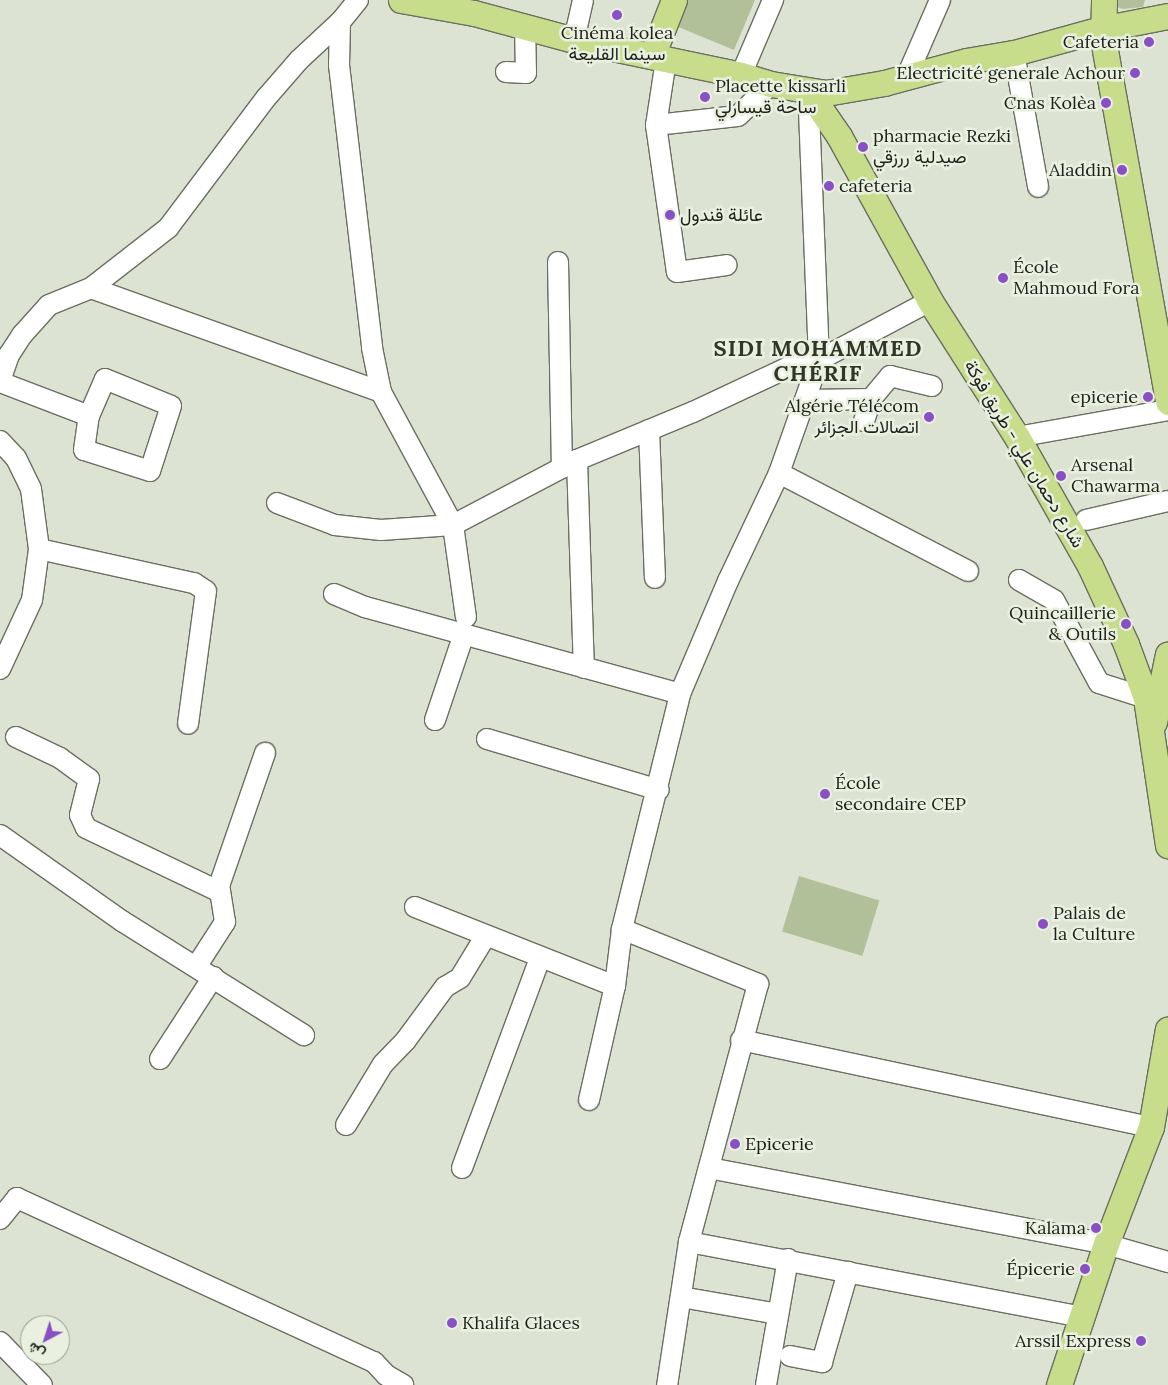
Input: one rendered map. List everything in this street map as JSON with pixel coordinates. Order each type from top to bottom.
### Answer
[{"type":"main road","points":[[401,0],[476,7],[525,27],[574,40],[808,91],[846,90],[1014,53],[1101,29],[1168,16]]},
{"type":"main road","points":[[659,58],[674,0]]},
{"type":"main road","points":[[1104,0],[1101,29],[1168,402]]},
{"type":"main road","name":"شارع دحمان علي - طريق فوكة","points":[[808,91],[838,136],[930,301],[1017,437],[1090,566],[1126,644],[1146,698],[1168,846]]},
{"type":"main road","points":[[1152,732],[1168,654]]},
{"type":"main road","points":[[1060,1385],[1106,1244],[1151,1127],[1168,1029]]},
{"type":"street","points":[[89,416],[0,382],[9,354],[22,335],[49,306],[91,288],[168,228],[266,98],[299,60],[340,22],[358,0]]},
{"type":"street","points":[[574,40],[583,0]]},
{"type":"street","points":[[741,75],[772,0]]},
{"type":"street","points":[[907,76],[940,0]]},
{"type":"street","points":[[340,22],[339,65],[344,128],[357,209],[360,265],[381,392],[454,525],[465,626],[434,720]]},
{"type":"street","points":[[506,72],[526,74],[525,27]]},
{"type":"street","points":[[1014,53],[1038,187]]},
{"type":"street","points":[[659,58],[656,125],[677,272],[727,265]]},
{"type":"street","points":[[656,125],[738,116],[771,84]]},
{"type":"street","points":[[589,1100],[615,986],[622,929],[659,790],[680,694],[728,581],[779,473],[807,400],[819,360],[808,91]]},
{"type":"street","points":[[558,262],[569,464],[584,668]]},
{"type":"street","points":[[91,288],[381,392]]},
{"type":"street","points":[[277,503],[335,525],[381,530],[454,525],[569,464],[787,368],[819,360],[930,301]]},
{"type":"street","points":[[864,421],[871,399],[890,376],[932,386]]},
{"type":"street","points":[[105,379],[171,406],[150,471],[84,450],[89,416],[105,379]]},
{"type":"street","points":[[807,400],[871,399]]},
{"type":"street","points":[[1017,437],[1168,410]]},
{"type":"street","points":[[649,430],[655,578]]},
{"type":"street","points":[[0,441],[16,458],[31,489],[39,549],[32,600],[0,669]]},
{"type":"street","points":[[779,473],[968,571]]},
{"type":"street","points":[[1086,520],[1168,502]]},
{"type":"street","points":[[39,549],[194,583],[206,591],[188,724]]},
{"type":"street","points":[[1019,580],[1054,600],[1099,683],[1146,698]]},
{"type":"street","points":[[334,594],[365,607],[465,626],[584,668],[680,694]]},
{"type":"street","points":[[16,737],[60,758],[89,779],[80,815],[86,828],[220,892]]},
{"type":"street","points":[[487,739],[659,790]]},
{"type":"street","points":[[196,967],[225,922],[219,886],[265,753]]},
{"type":"street","points":[[0,835],[122,921],[304,1035]]},
{"type":"street","points":[[415,907],[485,937],[615,986]]},
{"type":"street","points":[[622,929],[758,984],[741,1040],[689,1242],[667,1385]]},
{"type":"street","points":[[346,1125],[383,1064],[406,1040],[445,987],[460,978],[485,937]]},
{"type":"street","points":[[462,1168],[540,958]]},
{"type":"street","points":[[160,1060],[213,978]]},
{"type":"street","points":[[741,1040],[1151,1127]]},
{"type":"street","points":[[709,1168],[1106,1244],[1168,1262]]},
{"type":"street","points":[[0,1219],[17,1198],[374,1362],[390,1382]]},
{"type":"street","points":[[689,1242],[788,1259],[1083,1317]]},
{"type":"street","points":[[766,1385],[788,1259]]},
{"type":"street","points":[[790,1356],[822,1362],[848,1272]]},
{"type":"street","points":[[681,1297],[778,1314]]},
{"type":"street","points":[[0,1342],[42,1385]]},
{"type":"green space","points":[[686,0],[755,0],[734,50],[676,26]]},
{"type":"green space","points":[[1116,0],[1145,0],[1143,7],[1123,9],[1117,7]]},
{"type":"green space","points":[[799,876],[879,901],[862,956],[782,931]]},
{"type":"place","name":"Cinéma kolea سينما القليعة","points":[[617,15]]},
{"type":"place","name":"Cafeteria","points":[[1149,42]]},
{"type":"place","name":"Electricité generale Achour","points":[[1135,73]]},
{"type":"place","name":"Placette kissarli ساحة قيسارلي","points":[[705,97]]},
{"type":"place","name":"Cnas Kolèa","points":[[1106,103]]},
{"type":"place","name":"pharmacie Rezki صيدلية ررزقي","points":[[863,147]]},
{"type":"place","name":"Aladdin","points":[[1122,170]]},
{"type":"place","name":"cafeteria","points":[[829,186]]},
{"type":"place","name":"عائلة قندول","points":[[670,215]]},
{"type":"place","name":"École Mahmoud Fora","points":[[1003,278]]},
{"type":"place","name":"epicerie","points":[[1148,397]]},
{"type":"place","name":"Algérie Télécom اتصالات الجزائر","points":[[929,417]]},
{"type":"place","name":"Arsenal Chawarma","points":[[1061,476]]},
{"type":"place","name":"Quincaillerie & Outils","points":[[1126,624]]},
{"type":"place","name":"École secondaire CEP","points":[[825,794]]},
{"type":"place","name":"Palais de la Culture","points":[[1043,924]]},
{"type":"place","name":"Epicerie","points":[[735,1144]]},
{"type":"place","name":"Kalama","points":[[1096,1228]]},
{"type":"place","name":"Épicerie","points":[[1085,1269]]},
{"type":"place","name":"Khalifa Glaces","points":[[452,1323]]},
{"type":"place","name":"Arssil Express","points":[[1141,1341]]},
{"type":"district","name":"SIDI MOHAMMED CHÉRIF","points":[[818,360]]}]
